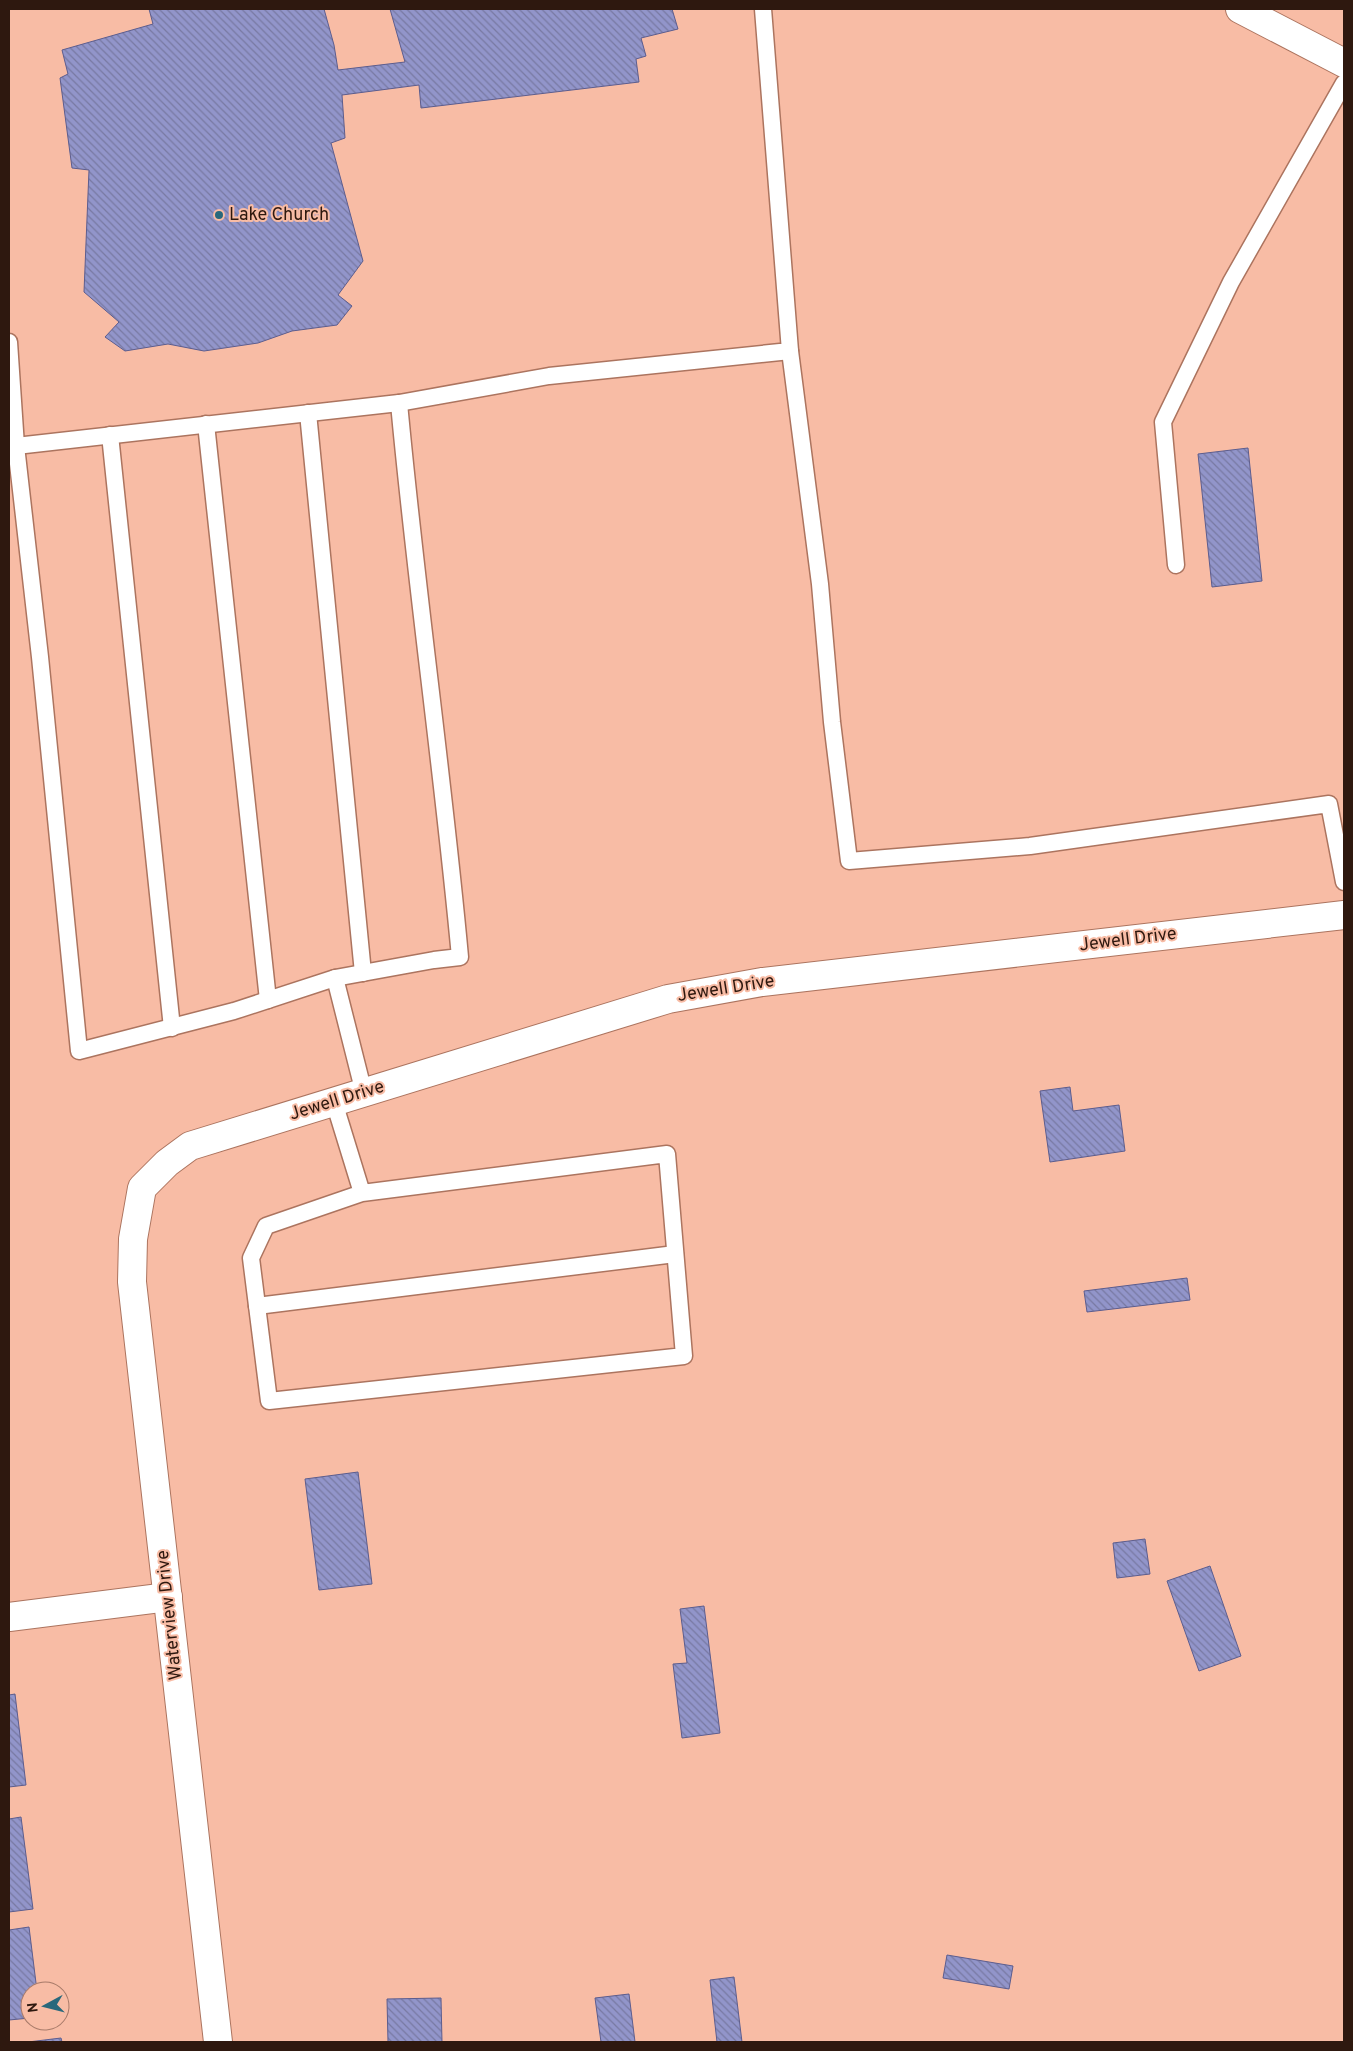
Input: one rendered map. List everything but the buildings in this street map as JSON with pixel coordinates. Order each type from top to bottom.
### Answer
[{"type":"street","points":[[1240,9],[1344,63]]},
{"type":"street","name":"Jewell Drive","points":[[142,1188],[167,1163],[190,1146],[668,999],[762,982],[1344,915]]},
{"type":"street","name":"Waterview Drive","points":[[142,1188],[133,1239],[132,1282],[218,2042]]},
{"type":"street","points":[[9,1617],[168,1597]]},
{"type":"lane","points":[[763,9],[790,351],[820,584],[832,722],[849,861],[1030,846],[1329,804],[1344,882]]},
{"type":"lane","points":[[1176,565],[1163,422],[1231,282],[1344,83]]},
{"type":"lane","points":[[9,342],[16,446],[40,657],[79,1051],[172,1028],[335,978],[434,960],[460,958],[449,840],[412,543],[399,403]]},
{"type":"lane","points":[[16,446],[399,403],[549,376],[790,351]]},
{"type":"lane","points":[[308,413],[363,973]]},
{"type":"lane","points":[[206,424],[268,1000]]},
{"type":"lane","points":[[110,435],[172,1028]]},
{"type":"lane","points":[[335,978],[364,1093]]},
{"type":"lane","points":[[334,1102],[362,1193]]},
{"type":"lane","points":[[667,1154],[684,1356],[269,1401],[250,1258],[266,1226],[362,1193],[667,1154]]},
{"type":"lane","points":[[257,1306],[675,1254]]},
{"type":"place","name":"Lake Church","points":[[219,215]]}]
